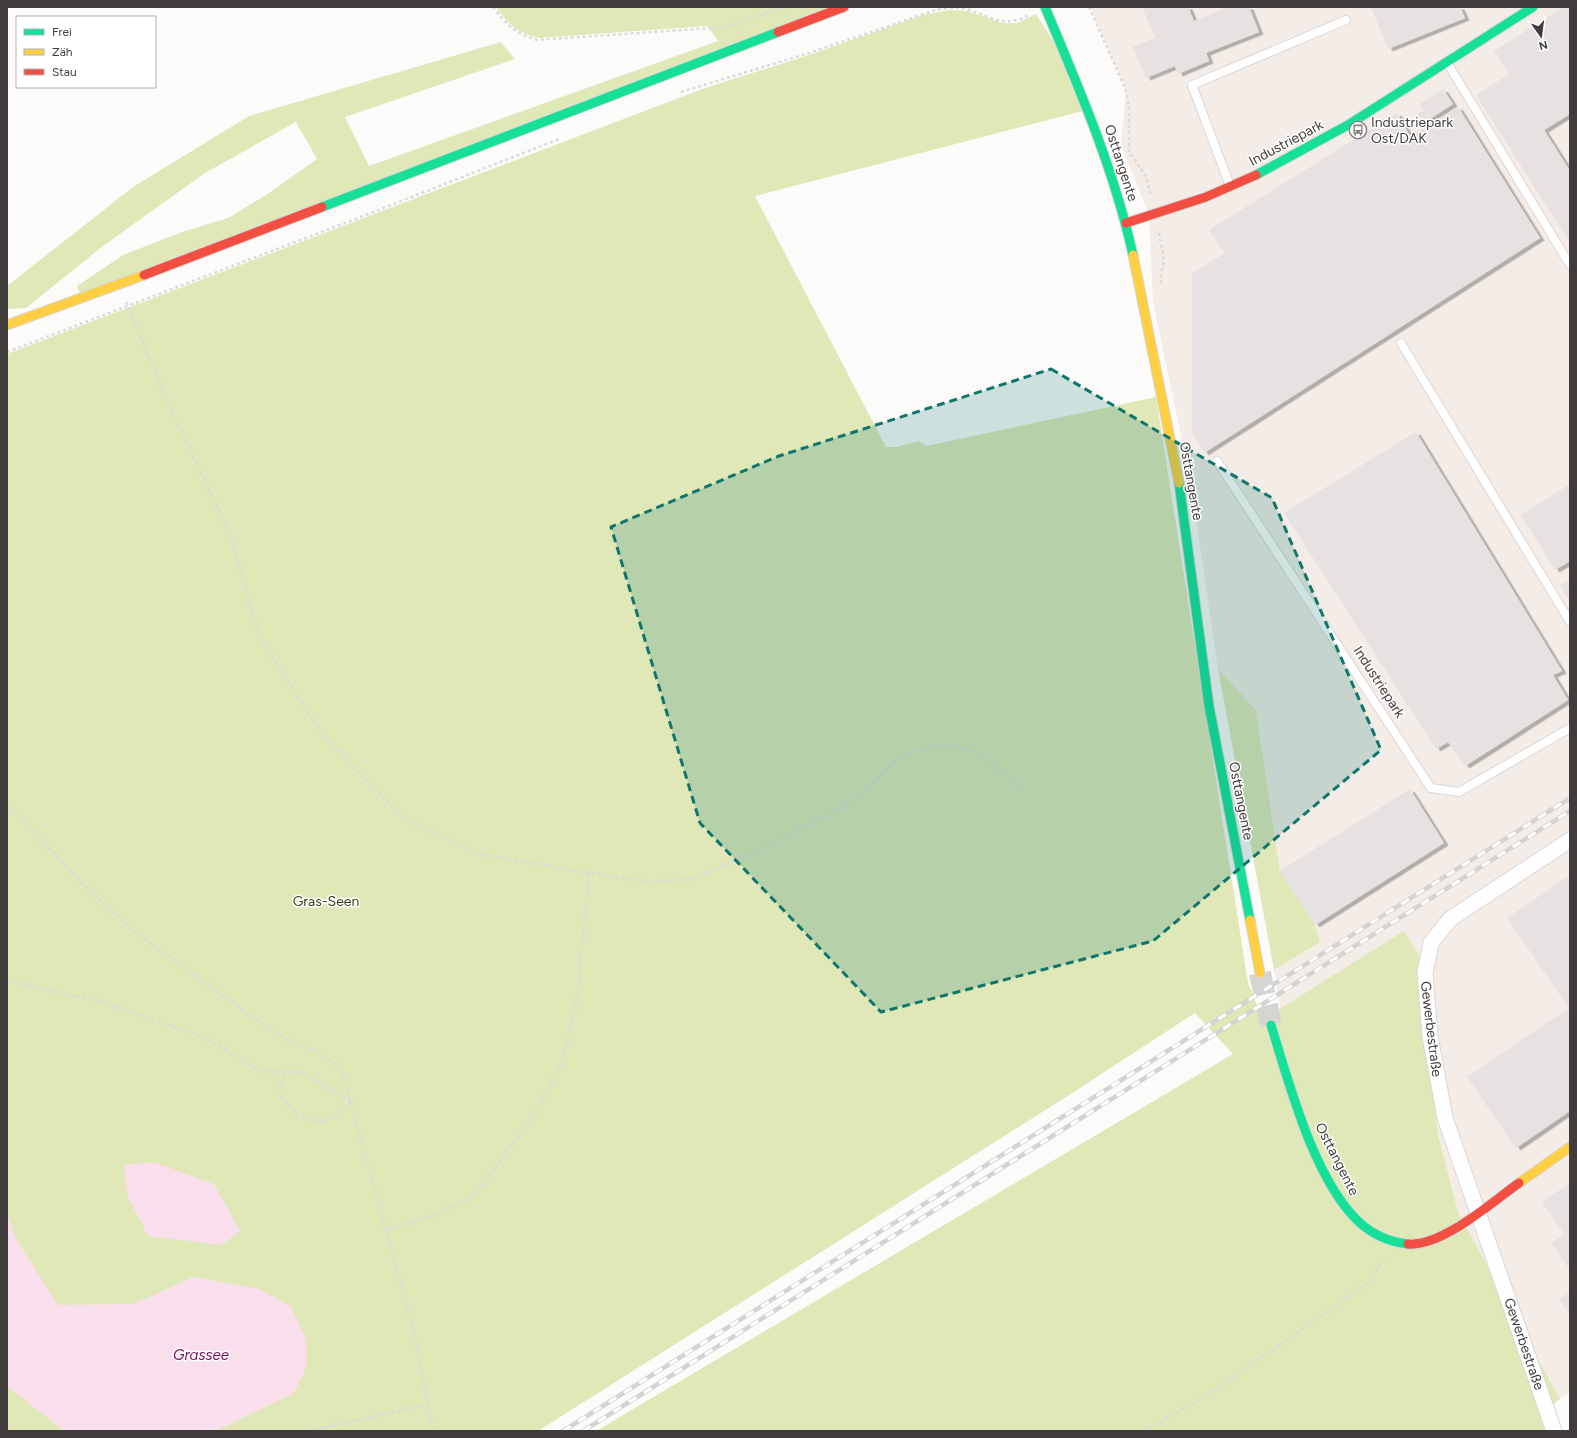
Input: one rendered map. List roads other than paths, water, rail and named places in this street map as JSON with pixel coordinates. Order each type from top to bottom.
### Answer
[{"type":"street","points":[[7,325],[119,284],[844,7]]},
{"type":"street","name":"Osttangente","points":[[1045,7],[1094,124],[1126,223],[1146,314],[1179,485],[1209,706],[1260,973]]},
{"type":"street","name":"Industriepark","points":[[1126,223],[1186,204],[1231,187],[1314,145],[1533,7]]},
{"type":"street","name":"Gewerbestraße","points":[[1554,1431],[1445,1118],[1430,1036],[1424,973],[1431,943],[1450,919],[1570,840]]},
{"type":"street","name":"Osttangente","points":[[1272,1025],[1302,1119],[1325,1172],[1340,1199],[1355,1218],[1372,1231],[1392,1241],[1411,1245],[1426,1243],[1445,1235],[1477,1212]]},
{"type":"street","points":[[1477,1212],[1570,1147]]},
{"type":"lane","points":[[1231,187],[1192,85],[1346,20]]},
{"type":"lane","points":[[1446,62],[1570,265]]},
{"type":"lane","points":[[1401,343],[1570,622]]},
{"type":"lane","name":"Industriepark","points":[[1217,461],[1432,788],[1459,792],[1570,728]]},
{"type":"water","points":[[153,1162],[214,1184],[240,1231],[222,1245],[148,1236],[127,1195],[124,1165]]},
{"type":"water","name":"Grassee","points":[[7,1214],[16,1239],[58,1305],[134,1304],[193,1277],[260,1289],[291,1307],[306,1339],[306,1368],[294,1393],[218,1430],[64,1431],[7,1386]]},
{"type":"tunnel","points":[[1260,973],[1271,1025]]},
{"type":"railway","points":[[563,1431],[1570,798]]},
{"type":"railway","points":[[583,1431],[1570,811]]},
{"type":"place","name":"Industriepark Ost/DAK","points":[[1358,130]]},
{"type":"park label","name":"Gras-Seen","points":[[326,901]]}]
